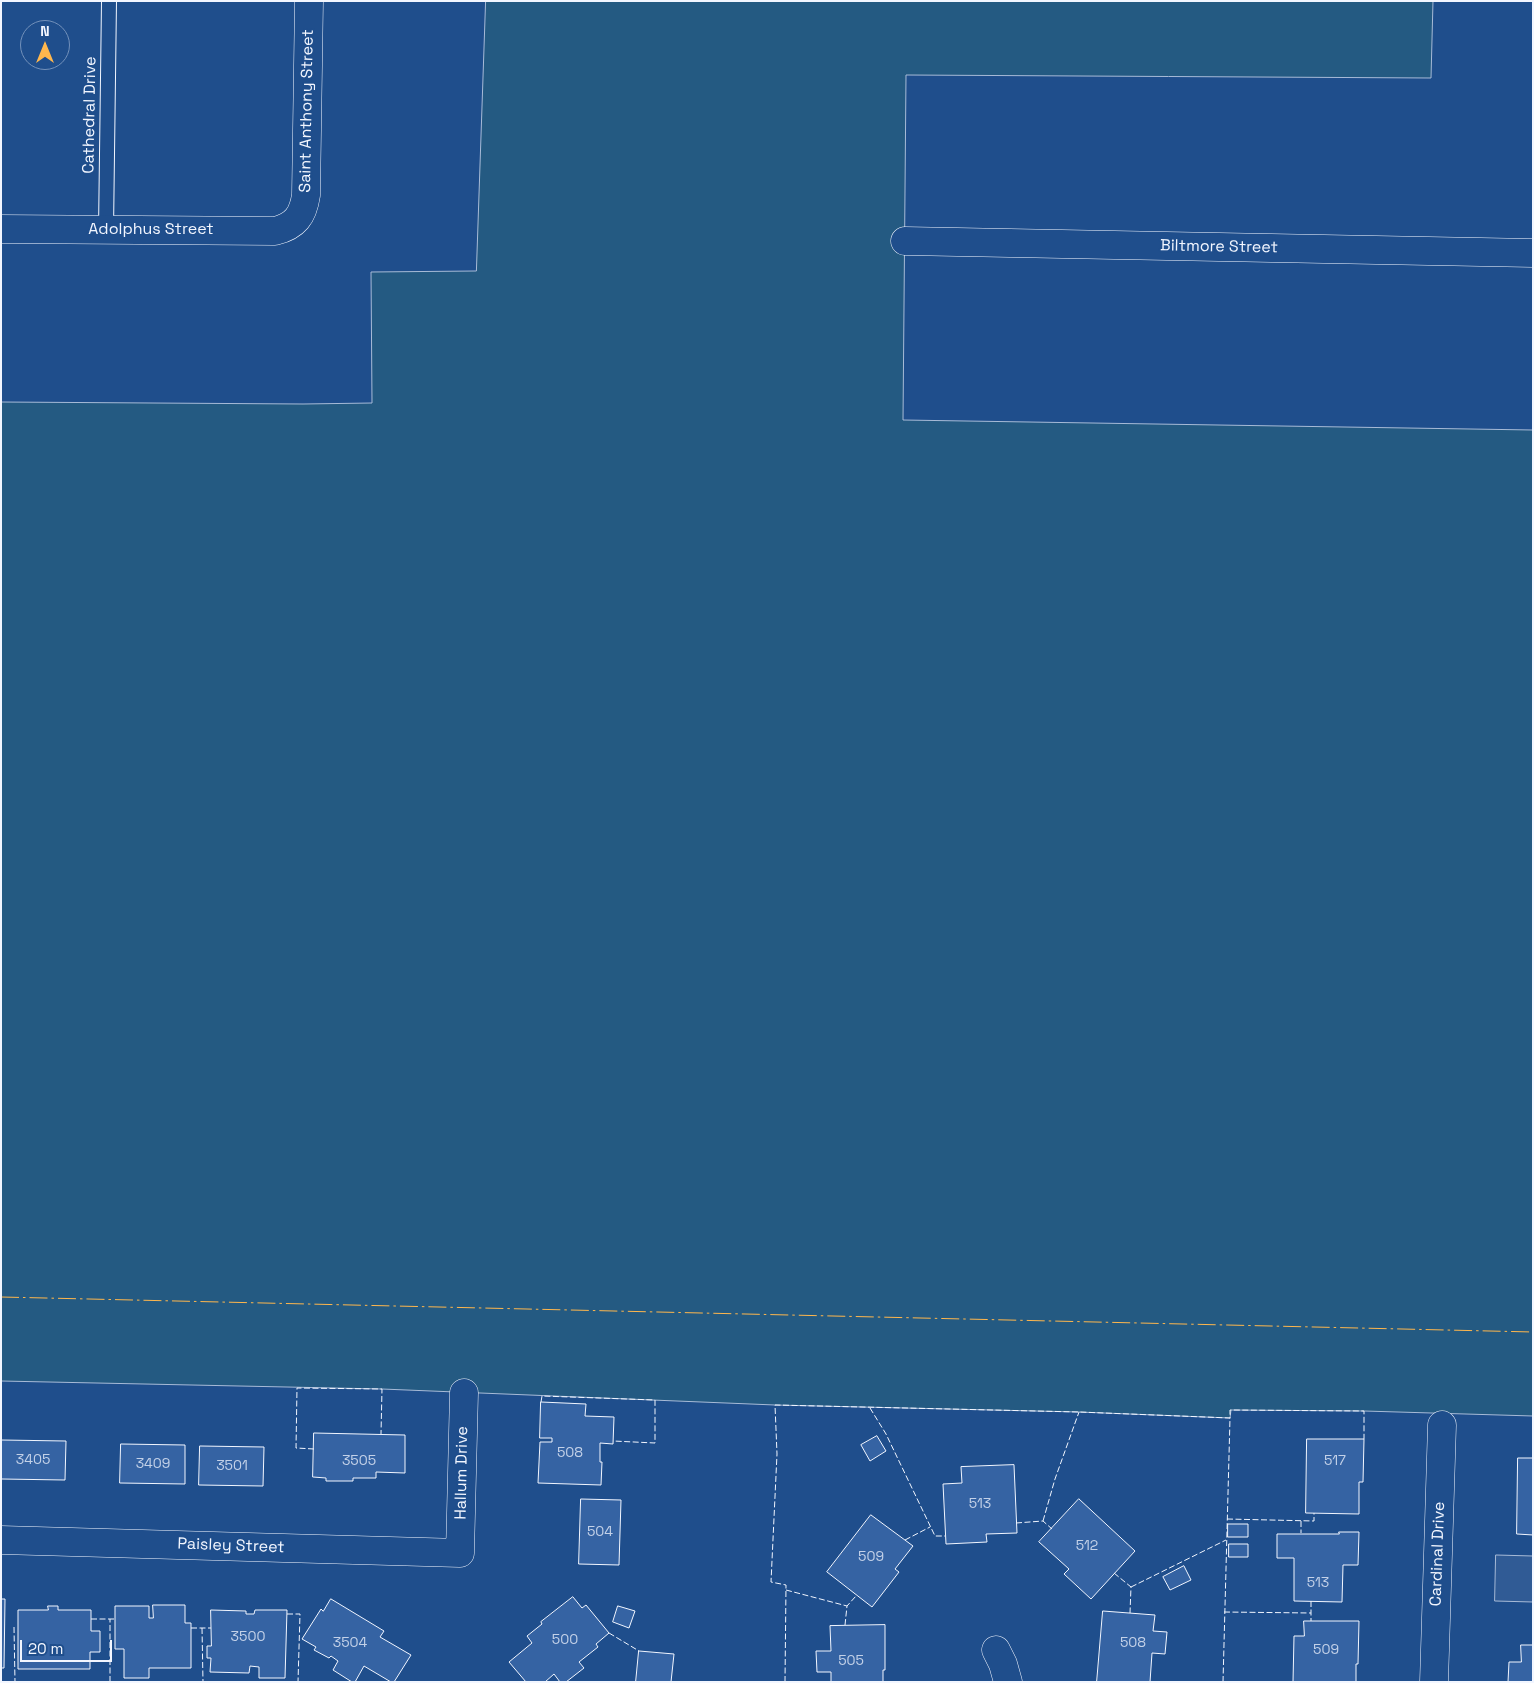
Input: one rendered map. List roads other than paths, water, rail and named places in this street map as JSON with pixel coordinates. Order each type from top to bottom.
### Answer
[{"type":"street","name":"Saint Anthony Street","points":[[298,219],[302,212],[306,195],[309,1]]},
{"type":"street","name":"Adolphus Street","points":[[1,229],[275,231],[284,229],[298,219]]},
{"type":"street","name":"Biltmore Street","points":[[904,241],[1533,253]]},
{"type":"street","name":"Hallum Drive","points":[[460,1553],[464,1392]]},
{"type":"street","name":"Cardinal Drive","points":[[1434,1682],[1442,1426]]},
{"type":"street","name":"Paisley Street","points":[[1,1540],[460,1553]]},
{"type":"street","points":[[996,1650],[1003,1664],[1008,1682]]},
{"type":"lane","name":"Cathedral Drive","points":[[106,230],[109,1]]}]
